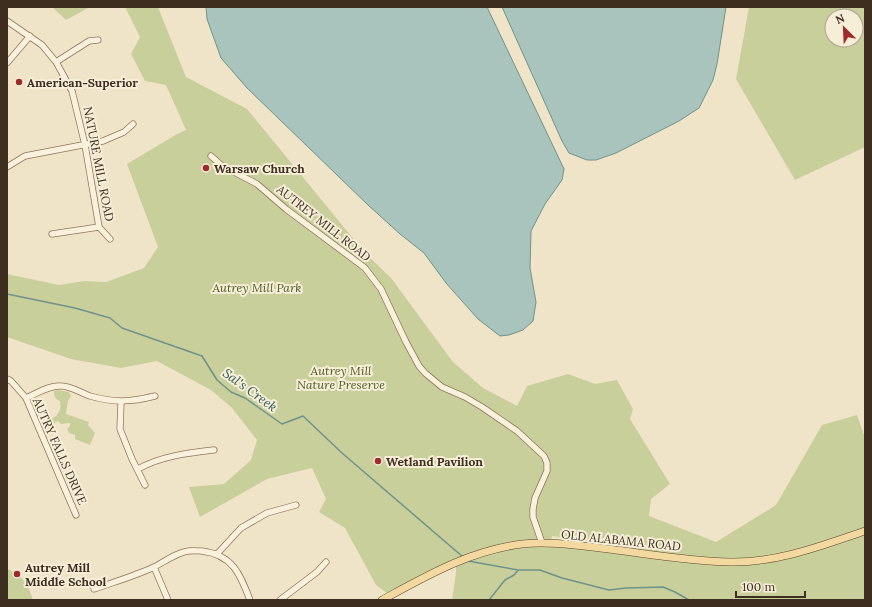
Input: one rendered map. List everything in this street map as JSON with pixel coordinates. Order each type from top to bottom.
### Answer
[{"type":"main road","name":"OLD ALABAMA ROAD","points":[[382,600],[452,563],[474,555],[521,544],[542,543],[579,545],[702,560],[751,562],[775,559],[799,553],[865,531]]},
{"type":"street","name":"NATURE MILL ROAD","points":[[7,21],[42,45],[56,62],[72,91],[85,145],[99,227],[110,239]]},
{"type":"street","points":[[7,63],[30,36]]},
{"type":"street","points":[[56,62],[89,41],[98,40]]},
{"type":"street","points":[[7,167],[25,156],[85,145],[103,140],[124,132],[133,124]]},
{"type":"street","name":"AUTREY MILL ROAD","points":[[211,156],[221,165],[257,184],[286,209],[362,266],[374,278],[381,288],[406,342],[419,366],[425,373],[442,387],[465,397],[517,431],[544,456],[547,463],[547,471],[535,498],[533,509],[533,517],[542,543]]},
{"type":"street","points":[[52,234],[99,227]]},
{"type":"street","name":"AUTRY FALLS DRIVE","points":[[7,379],[11,381],[26,398],[76,514]]},
{"type":"street","points":[[26,398],[52,387],[60,386],[104,399],[121,402],[135,401],[155,396]]},
{"type":"street","points":[[121,402],[120,429],[132,459],[145,485]]},
{"type":"street","points":[[138,469],[163,458],[214,450]]},
{"type":"street","points":[[217,554],[241,528],[267,513],[296,505]]},
{"type":"street","points":[[94,590],[154,567],[174,555],[184,551],[193,550],[217,554],[234,566],[243,582],[250,600]]},
{"type":"street","points":[[280,600],[317,572],[326,562]]},
{"type":"street","points":[[154,567],[168,600]]},
{"type":"green space","points":[[52,7],[90,7],[66,20]]},
{"type":"green space","points":[[125,7],[158,7],[186,77],[247,109],[365,253],[391,278],[453,362],[483,388],[517,406],[527,386],[568,374],[595,384],[617,380],[633,409],[630,419],[670,484],[651,499],[649,516],[716,542],[776,505],[822,425],[857,415],[865,438],[865,600],[452,600],[456,562],[443,566],[387,593],[376,585],[345,528],[319,512],[326,499],[312,468],[267,479],[200,517],[189,487],[224,484],[251,460],[257,440],[232,408],[211,390],[157,361],[121,368],[71,359],[7,337],[7,274],[59,285],[84,281],[106,282],[144,268],[158,247],[127,164],[186,130],[166,85],[145,81],[131,54],[140,37]],"holes":[[[552,536],[611,545],[551,542]]]},
{"type":"green space","points":[[749,7],[865,7],[865,147],[795,180],[736,79]]},
{"type":"green space","points":[[54,391],[69,392],[71,396],[68,401],[66,414],[89,422],[88,425],[95,433],[90,445],[75,439],[75,435],[69,433],[67,429],[70,426],[70,423],[61,424],[58,421],[50,425],[52,429],[43,433],[40,425],[52,419],[60,410],[60,401],[54,394]]},
{"type":"green space","points":[[7,569],[17,574],[24,581],[33,600],[7,600]]},
{"type":"water","points":[[206,7],[487,7],[564,169],[562,180],[545,204],[531,231],[530,268],[536,302],[533,321],[523,330],[509,335],[500,336],[478,319],[446,283],[424,253],[368,205],[247,88],[221,58],[207,19]]},
{"type":"water","points":[[502,7],[726,7],[713,80],[699,108],[679,121],[616,153],[596,160],[587,160],[569,153],[562,141]]},
{"type":"waterway","name":"Sal's Creek","points":[[7,294],[75,308],[110,318],[122,328],[202,356],[217,380],[231,392],[245,398],[282,424],[303,416],[342,453],[463,557]]},
{"type":"waterway","points":[[468,561],[518,570],[540,570],[562,578],[609,590],[663,587],[689,600]]},
{"type":"waterway","points":[[489,600],[505,580],[514,575],[518,570]]},
{"type":"place","name":"American-Superior","points":[[19,82]]},
{"type":"place","name":"Warsaw Church","points":[[206,168]]},
{"type":"place","name":"Wetland Pavilion","points":[[378,461]]},
{"type":"place","name":"Autrey Mill Middle School","points":[[17,574]]},
{"type":"park label","name":"Autrey Mill Park","points":[[257,287]]},
{"type":"park label","name":"Autrey Mill Nature Preserve","points":[[341,377]]}]
